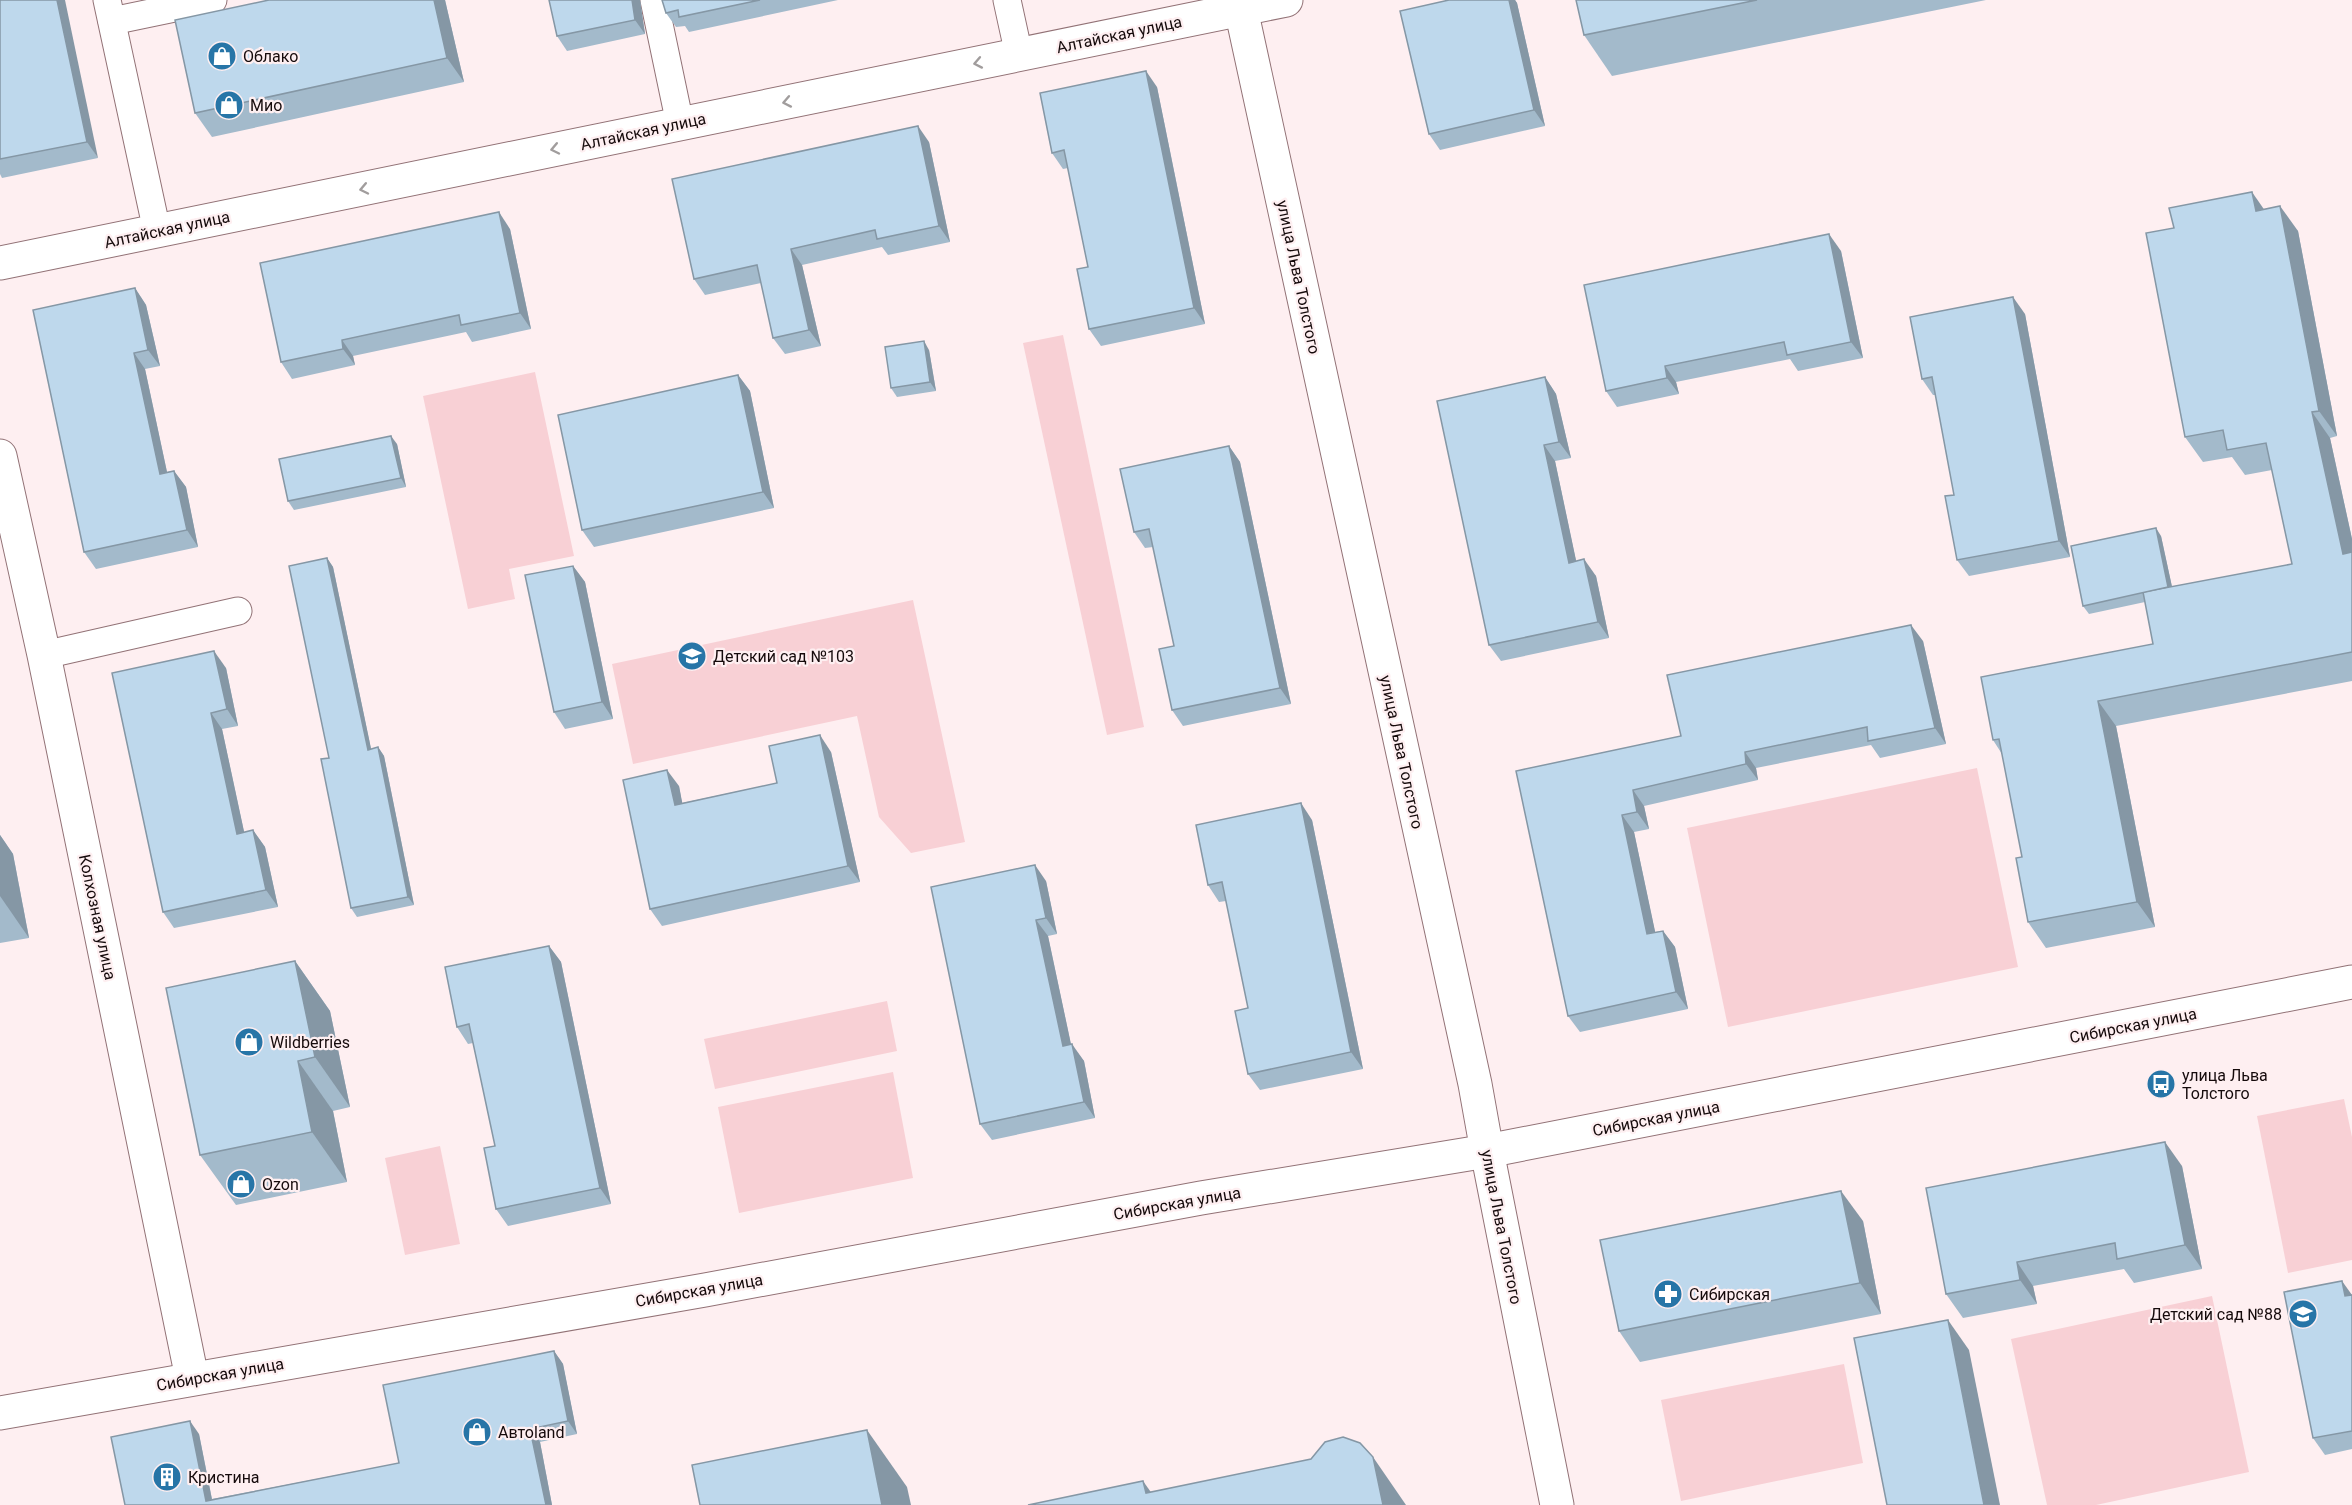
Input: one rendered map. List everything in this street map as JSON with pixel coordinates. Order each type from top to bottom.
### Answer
[{"type":"main road","name":"Алтайская улица","points":[[0,263],[1019,55],[1240,5],[1286,0]]},
{"type":"main road","name":"улица Льва Толстого","points":[[1240,5],[1474,1084],[1557,1505]]},
{"type":"main road","name":"Колхозная улица","points":[[0,456],[44,655],[192,1378]]},
{"type":"main road","name":"Сибирская улица","points":[[0,1413],[682,1294],[1201,1198],[1487,1152],[2352,982]]},
{"type":"lane","points":[[157,231],[110,11],[213,0]]},
{"type":"lane","points":[[654,0],[680,124]]},
{"type":"lane","points":[[1007,0],[1019,55]]},
{"type":"lane","points":[[44,655],[238,611]]},
{"type":"shaded area","points":[[1063,335],[1144,727],[1107,735],[1023,343]]},
{"type":"shaded area","points":[[535,372],[574,556],[509,569],[515,599],[468,609],[423,396]]},
{"type":"shaded area","points":[[913,600],[965,842],[911,853],[879,817],[857,716],[633,764],[612,664]]},
{"type":"shaded area","points":[[1977,768],[2018,967],[1728,1027],[1687,828]]},
{"type":"shaded area","points":[[887,1001],[897,1051],[715,1089],[704,1039]]},
{"type":"shaded area","points":[[893,1072],[913,1178],[739,1213],[718,1107]]},
{"type":"shaded area","points":[[2344,1099],[2352,1137],[2352,1260],[2288,1273],[2257,1116]]},
{"type":"shaded area","points":[[440,1146],[460,1244],[405,1255],[385,1158]]},
{"type":"shaded area","points":[[2212,1296],[2249,1472],[2096,1505],[2047,1505],[2011,1339]]},
{"type":"shaded area","points":[[1844,1364],[1863,1463],[1681,1501],[1661,1400]]},
{"type":"building","points":[[0,0],[57,0],[87,142],[0,159]]},
{"type":"building","points":[[269,0],[434,0],[447,58],[195,113],[175,20]]},
{"type":"building","points":[[549,0],[632,0],[635,20],[557,36]]},
{"type":"building","points":[[662,0],[760,0],[679,17],[678,10],[666,13]]},
{"type":"building","points":[[1449,0],[1509,0],[1534,110],[1429,134],[1400,11]]},
{"type":"building","points":[[1576,0],[1757,0],[1584,35]]},
{"type":"building","points":[[1146,71],[1194,308],[1089,329],[1077,269],[1088,267],[1064,150],[1052,153],[1040,93]]},
{"type":"building","points":[[918,126],[939,226],[877,239],[875,230],[791,249],[809,330],[773,338],[757,265],[694,279],[672,179]]},
{"type":"building","points":[[2252,192],[2256,211],[2280,206],[2319,411],[2312,412],[2343,554],[2352,552],[2352,652],[2098,701],[2137,902],[2028,922],[2016,858],[2022,857],[1999,739],[1993,740],[1981,677],[2153,644],[2143,592],[2292,564],[2266,443],[2227,450],[2223,430],[2185,437],[2146,233],[2174,228],[2169,208]]},
{"type":"building","points":[[499,212],[520,313],[461,325],[459,315],[342,340],[343,349],[281,362],[260,263]]},
{"type":"building","points":[[1829,234],[1851,342],[1787,355],[1784,342],[1665,366],[1667,378],[1606,391],[1584,285]]},
{"type":"building","points":[[135,288],[148,350],[134,353],[160,474],[174,471],[187,530],[84,552],[33,310]]},
{"type":"building","points":[[2013,297],[2059,541],[1957,560],[1945,496],[1954,495],[1932,377],[1922,379],[1910,317]]},
{"type":"building","points":[[924,341],[930,382],[891,388],[885,347]]},
{"type":"building","points":[[738,375],[763,492],[582,530],[558,415]]},
{"type":"building","points":[[1545,377],[1559,442],[1544,445],[1569,563],[1584,559],[1598,622],[1489,645],[1437,401]]},
{"type":"building","points":[[391,436],[401,478],[288,501],[279,459]]},
{"type":"building","points":[[1229,446],[1280,688],[1172,710],[1159,649],[1174,646],[1149,529],[1134,532],[1120,469]]},
{"type":"building","points":[[2156,528],[2168,587],[2083,606],[2071,546]]},
{"type":"building","points":[[327,558],[368,750],[378,747],[408,897],[351,908],[321,759],[329,758],[289,566]]},
{"type":"building","points":[[573,566],[602,702],[554,712],[525,575]]},
{"type":"building","points":[[1911,625],[1935,728],[1868,741],[1867,727],[1745,752],[1746,764],[1633,790],[1637,812],[1622,815],[1647,934],[1663,931],[1676,992],[1568,1016],[1516,771],[1681,736],[1667,675]]},
{"type":"building","points":[[214,651],[227,709],[211,713],[237,834],[253,830],[266,890],[163,912],[112,673]]},
{"type":"building","points":[[820,735],[848,866],[650,909],[623,780],[667,770],[675,805],[777,783],[769,746]]},
{"type":"building","points":[[1301,803],[1351,1052],[1248,1074],[1235,1011],[1248,1008],[1222,882],[1208,885],[1196,825]]},
{"type":"building","points":[[1035,865],[1046,918],[1036,920],[1063,1046],[1072,1044],[1084,1102],[980,1124],[931,887]]},
{"type":"building","points":[[549,946],[600,1188],[496,1209],[484,1148],[495,1146],[469,1024],[457,1027],[445,967]]},
{"type":"building","points":[[295,961],[315,1057],[298,1061],[312,1132],[200,1155],[166,988]]},
{"type":"building","points":[[2165,1142],[2185,1245],[2117,1259],[2115,1243],[2017,1262],[2020,1280],[1946,1294],[1926,1188]]},
{"type":"building","points":[[1841,1191],[1860,1283],[1619,1331],[1600,1240]]},
{"type":"building","points":[[2342,1281],[2345,1296],[2352,1295],[2352,1431],[2313,1438],[2284,1292]]},
{"type":"building","points":[[1948,1320],[1984,1505],[1887,1505],[1854,1338]]},
{"type":"building","points":[[554,1351],[568,1421],[530,1429],[546,1505],[125,1505],[111,1437],[190,1421],[206,1501],[399,1463],[383,1385]]},
{"type":"building","points":[[867,1430],[882,1505],[700,1505],[692,1465]]},
{"type":"building","points":[[1343,1437],[1360,1443],[1373,1457],[1383,1505],[1028,1505],[1143,1481],[1146,1493],[1311,1459],[1325,1442]]},
{"type":"place","name":"Облако","points":[[222,56]]},
{"type":"place","name":"Мио","points":[[229,105]]},
{"type":"place","name":"Детский сад №103","points":[[692,656]]},
{"type":"place","name":"Wildberries","points":[[249,1042]]},
{"type":"place","name":"улица Льва Толстого","points":[[2161,1084]]},
{"type":"place","name":"Ozon","points":[[241,1184]]},
{"type":"place","name":"Сибирская","points":[[1668,1294]]},
{"type":"place","name":"Детский сад №88","points":[[2303,1314]]},
{"type":"place","name":"Автоland","points":[[477,1432]]},
{"type":"place","name":"Кристина","points":[[167,1477]]}]
